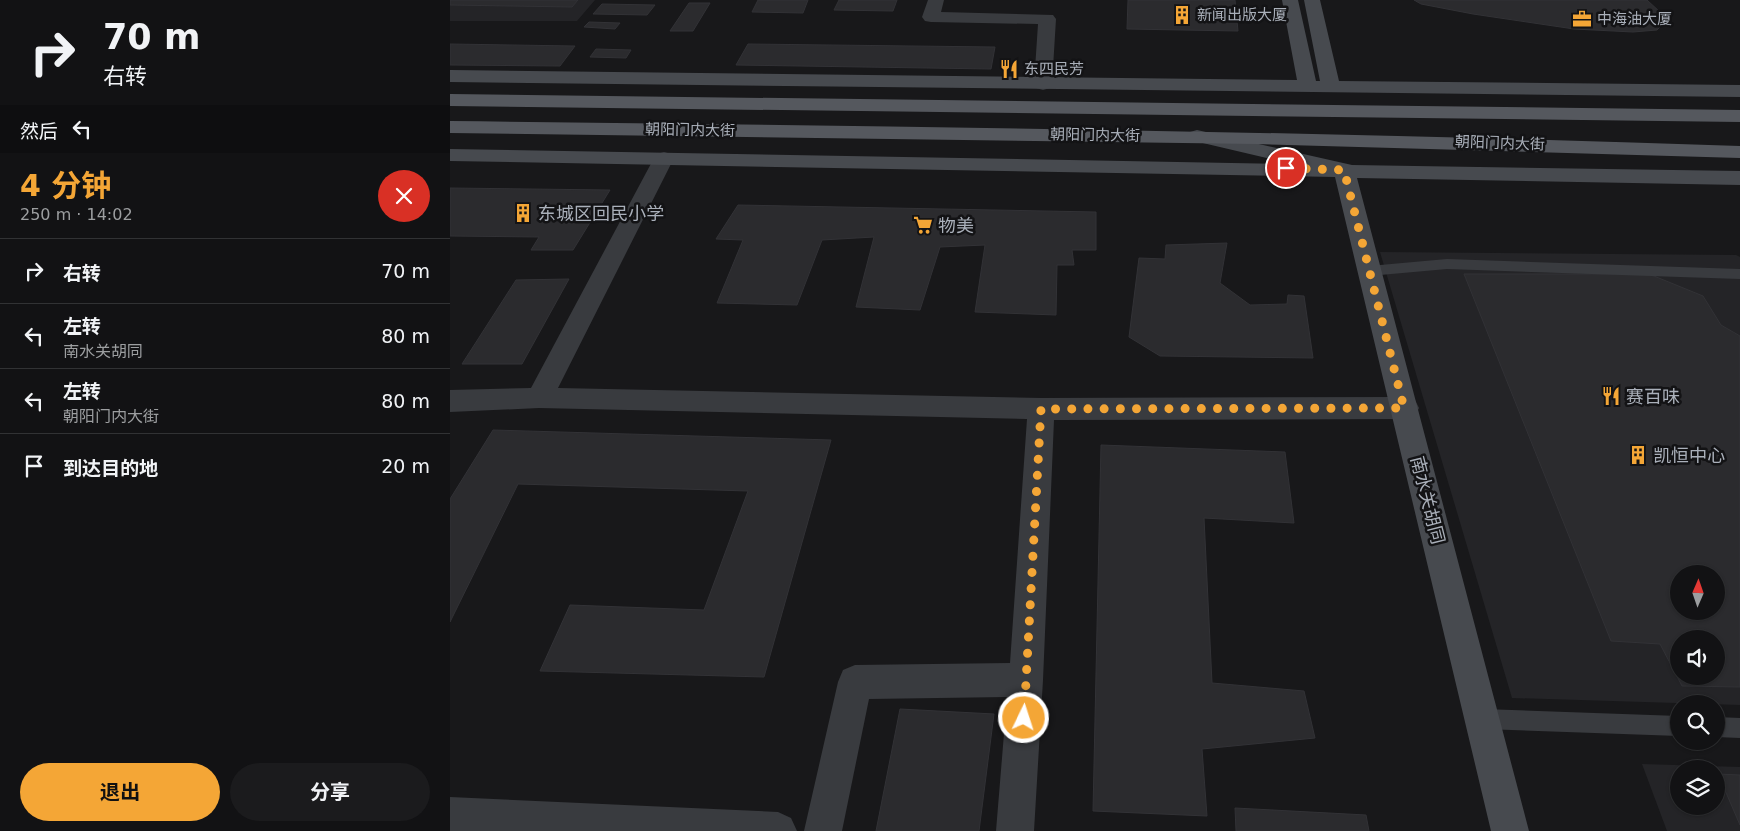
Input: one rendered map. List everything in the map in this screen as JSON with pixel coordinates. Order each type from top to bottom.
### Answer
[{"type":"main road","name":"朝阳门内大街","points":[[450,100],[1740,116]]},
{"type":"main road","name":"朝阳门内大街","points":[[450,127],[1198,136],[1501,143],[1740,152]]},
{"type":"street","points":[[936,0],[931,17],[1047,19],[1043,84]]},
{"type":"street","points":[[1290,0],[1307,85]]},
{"type":"street","points":[[1312,0],[1330,85]]},
{"type":"street","points":[[450,76],[1740,91]]},
{"type":"street","points":[[1198,136],[1344,170]]},
{"type":"street","name":"朝阳门内大街","points":[[450,155],[1740,178]]},
{"type":"street","points":[[539,398],[664,158]]},
{"type":"street","name":"南水关胡同","points":[[1344,170],[1510,831]]},
{"type":"street","points":[[450,401],[539,398],[1041,409],[1404,408]]},
{"type":"street","points":[[1015,831],[1026,680],[1041,409]]},
{"type":"street","points":[[823,831],[855,682],[1026,680]]},
{"type":"street","points":[[450,816],[778,831]]},
{"type":"lane","points":[[1369,271],[1447,264],[1740,274]]},
{"type":"lane","points":[[1482,719],[1670,726]]},
{"type":"lane","points":[[1725,727],[1740,728]]},
{"type":"shaded area","points":[[450,0],[595,0],[577,21],[450,21]]},
{"type":"shaded area","name":"凯恒中心","points":[[1380,252],[1736,255],[1740,257],[1740,705],[1725,705],[1725,695],[1670,695],[1670,703],[1512,698]]},
{"type":"shaded area","points":[[1642,764],[1670,765],[1670,815],[1725,815],[1725,767],[1740,767],[1740,831],[1667,831]]},
{"type":"building","points":[[450,0],[578,0],[572,7],[450,5]]},
{"type":"building","points":[[758,0],[808,0],[803,13],[752,12]]},
{"type":"building","points":[[839,0],[897,0],[893,11],[834,10]]},
{"type":"building","name":"新闻出版大厦","points":[[1128,0],[1235,0],[1238,31],[1127,29]]},
{"type":"building","name":"中海油大厦","points":[[1414,0],[1647,0],[1660,12],[1664,23],[1657,30],[1633,32],[1574,29],[1473,14],[1421,4]]},
{"type":"building","points":[[689,3],[710,3],[693,31],[670,31]]},
{"type":"building","points":[[602,4],[655,5],[647,15],[593,14]]},
{"type":"building","points":[[589,22],[620,23],[615,29],[584,27]]},
{"type":"building","points":[[450,44],[575,46],[560,66],[450,65]]},
{"type":"building","points":[[748,44],[995,47],[991,69],[736,65]]},
{"type":"building","points":[[596,49],[631,50],[626,58],[590,57]]},
{"type":"building","name":"东城区回民小学","points":[[450,188],[610,190],[573,250],[531,250],[539,237],[450,236]]},
{"type":"building","points":[[738,205],[1096,212],[1096,250],[1072,250],[1074,265],[1057,265],[1056,315],[975,312],[985,245],[940,247],[920,310],[856,307],[874,237],[822,240],[797,305],[717,303],[743,240],[716,239]]},
{"type":"building","points":[[1227,243],[1220,283],[1250,305],[1287,304],[1288,295],[1304,296],[1313,358],[1160,356],[1129,337],[1139,258],[1165,259],[1166,245]]},
{"type":"building","name":"凯恒中心","points":[[1464,274],[1649,274],[1703,296],[1721,325],[1740,336],[1740,687],[1681,685],[1725,685],[1725,630],[1670,630],[1670,663],[1660,644],[1611,641]]},
{"type":"building","points":[[569,279],[522,364],[462,364],[516,280]]},
{"type":"building","points":[[493,430],[831,440],[764,677],[540,671],[570,605],[704,610],[748,491],[518,484],[450,622],[450,499]]},
{"type":"building","points":[[1101,445],[1285,452],[1294,523],[1204,518],[1212,683],[1304,691],[1315,738],[1202,749],[1207,816],[1093,811]]},
{"type":"building","points":[[900,709],[994,714],[979,831],[876,831]]},
{"type":"building","points":[[1725,774],[1740,775],[1740,825],[1725,790]]},
{"type":"building","points":[[1235,808],[1366,815],[1369,831],[1236,831]]},
{"type":"place","name":"新闻出版大厦","points":[[1182,15]]},
{"type":"place","name":"中海油大厦","points":[[1582,19]]},
{"type":"place","name":"东四民芳","points":[[1009,69]]},
{"type":"place","name":"东城区回民小学","points":[[523,213]]},
{"type":"place","name":"物美","points":[[923,225]]},
{"type":"place","name":"赛百味","points":[[1611,396]]},
{"type":"place","name":"凯恒中心","points":[[1638,455]]},
{"type":"route","points":[[1024,718],[1041,409],[1404,408],[1344,170],[1286,168]]}]
